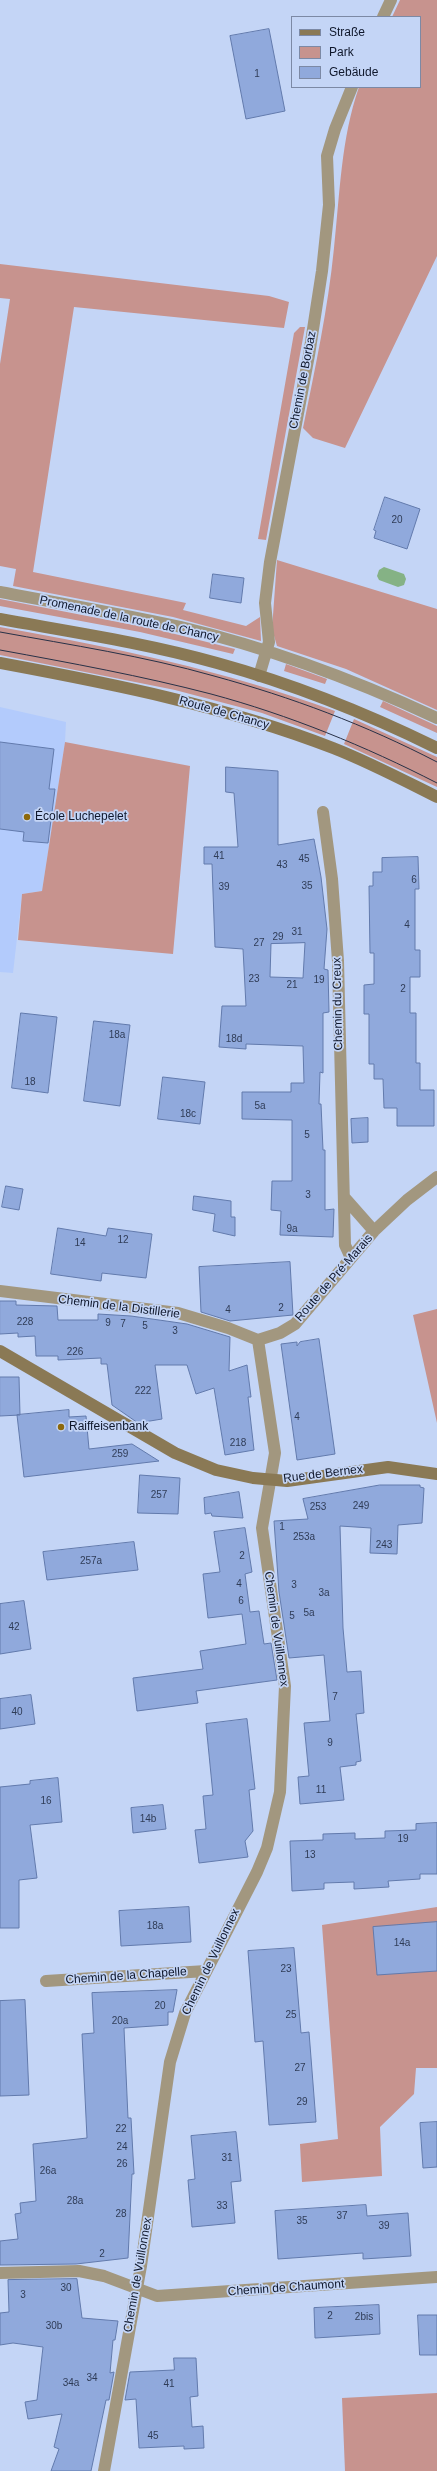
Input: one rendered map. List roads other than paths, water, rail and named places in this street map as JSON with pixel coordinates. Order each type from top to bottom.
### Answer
[{"type":"main road","points":[[0,618],[163,650],[260,676],[351,708],[437,748]]},
{"type":"main road","name":"Route de Chancy","points":[[0,663],[138,690],[248,718],[335,749],[437,797]]},
{"type":"main road","name":"Rue de Bernex","points":[[0,1351],[188,1460],[216,1470],[271,1480],[305,1479],[388,1467],[437,1474]]},
{"type":"street","points":[[383,16],[391,0]]},
{"type":"street","name":"Chemin de Borbaz","points":[[260,676],[269,642],[265,603],[270,562],[309,355],[323,264],[330,205],[327,156],[335,129],[352,88]]},
{"type":"street","name":"Promenade de la route de Chancy","points":[[0,592],[182,628],[266,651],[361,684],[437,718]]},
{"type":"street","name":"Chemin du Creux","points":[[324,812],[332,879],[338,960],[345,1245],[351,1258]]},
{"type":"street","name":"Route de Pré-Marais","points":[[258,1340],[280,1333],[295,1324],[374,1231],[407,1200],[437,1177]]},
{"type":"street","points":[[344,1197],[374,1231]]},
{"type":"street","name":"Chemin de la Distillerie","points":[[0,1291],[178,1313],[228,1328],[258,1340]]},
{"type":"street","points":[[258,1340],[275,1453],[271,1480]]},
{"type":"street","name":"Chemin de Vuillonnex","points":[[104,2471],[136,2290],[170,2062],[185,2013],[260,1866],[273,1828],[280,1792],[284,1671],[262,1528],[271,1480]]},
{"type":"street","name":"Chemin de la Chapelle","points":[[46,1981],[206,1971]]},
{"type":"street","name":"Chemin de Chaumont","points":[[0,2273],[79,2271],[104,2276],[136,2290],[157,2296],[437,2277]]},
{"type":"tram line","points":[[0,632],[134,657],[188,669],[243,684],[356,724],[437,762]]},
{"type":"tram line","points":[[0,650],[185,687],[240,702],[326,732],[382,756],[437,783]]},
{"type":"place","name":"École Luchepelet","points":[[27,817]]},
{"type":"place","name":"Raiffeisenbank","points":[[61,1427]]}]
